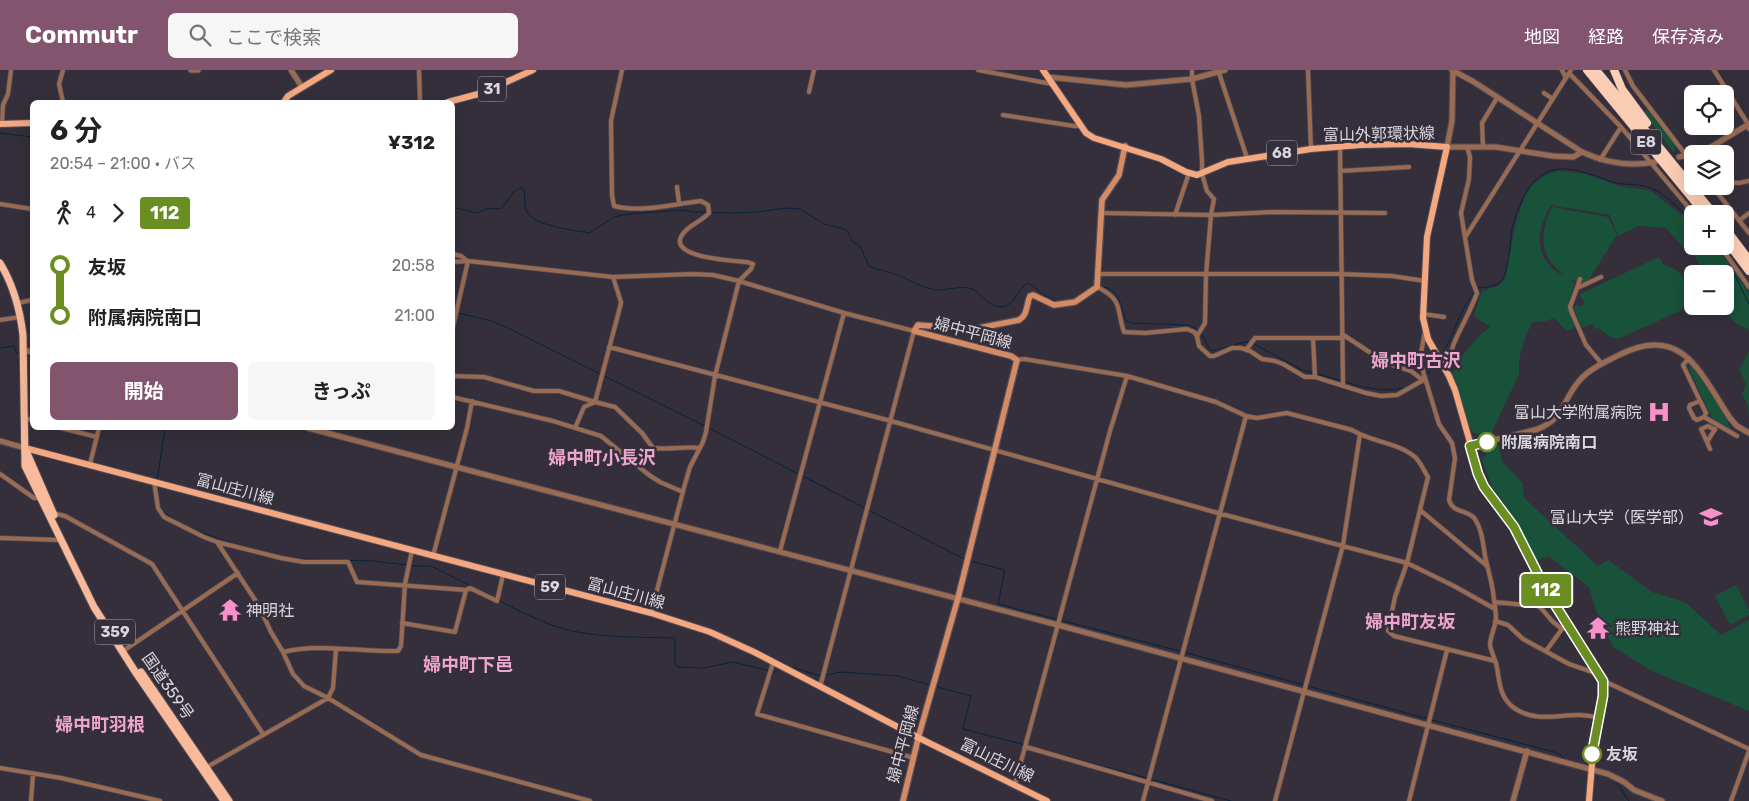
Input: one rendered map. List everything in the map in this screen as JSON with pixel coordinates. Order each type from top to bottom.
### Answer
[{"type":"highway","points":[[1581,70],[1628,120]]},
{"type":"highway","name":"E8","points":[[1587,70],[1699,205]]},
{"type":"highway","name":"E8","points":[[1596,70],[1707,205]]},
{"type":"highway","points":[[1614,70],[1622,89],[1632,104],[1684,173]]},
{"type":"highway","points":[[1700,195],[1704,201]]},
{"type":"highway","points":[[1734,240],[1749,260]]},
{"type":"highway","points":[[1734,251],[1749,271]]},
{"type":"highway","name":"国道359号","points":[[0,263],[14,290],[21,317],[26,466],[94,607],[136,673],[224,801]]},
{"type":"highway","name":"国道359号","points":[[25,448],[53,513],[97,605],[230,801]]},
{"type":"main road","points":[[285,100],[288,96],[331,70]]},
{"type":"main road","name":"31","points":[[455,100],[482,93],[533,70]]},
{"type":"main road","name":"富山外郭環状線","points":[[1043,70],[1086,133],[1094,138],[1125,146],[1161,159],[1189,173],[1202,174],[1228,162],[1310,149],[1408,144],[1447,147],[1427,237],[1423,314],[1425,331],[1455,390],[1478,474],[1484,487],[1514,527],[1565,627],[1601,678]]},
{"type":"main road","points":[[1,124],[30,123]]},
{"type":"main road","points":[[1097,287],[1102,200],[1119,175],[1125,146]]},
{"type":"main road","name":"婦中平岡線","points":[[903,801],[958,598],[1017,360],[1011,356],[914,331],[918,325],[974,329],[1018,320],[1027,311],[1030,296],[1033,295],[1054,305],[1075,302],[1097,287]]},
{"type":"main road","name":"富山庄川線","points":[[25,448],[651,613],[710,632],[754,652],[919,738],[1047,801]]},
{"type":"main road","points":[[1589,801],[1594,739],[1603,696],[1601,678]]},
{"type":"street","points":[[1,124],[11,70]]},
{"type":"street","points":[[62,100],[58,84],[63,70]]},
{"type":"street","points":[[191,70],[198,70]]},
{"type":"street","points":[[291,70],[302,88]]},
{"type":"street","points":[[419,70],[420,100]]},
{"type":"street","points":[[622,70],[611,121],[612,195],[614,206],[639,208],[701,201],[708,205],[709,213],[687,229],[680,237],[680,244],[683,250],[696,255],[754,264],[739,281],[715,376],[710,417],[700,448],[690,467],[651,613]]},
{"type":"street","points":[[809,92],[814,70]]},
{"type":"street","points":[[978,70],[1052,84]]},
{"type":"street","points":[[1192,70],[1199,116],[1202,174],[1207,191],[1214,200],[1210,215],[1205,323],[1197,336]]},
{"type":"street","points":[[1048,77],[1090,83],[1126,85],[1192,79],[1225,70]]},
{"type":"street","points":[[1308,70],[1310,149]]},
{"type":"street","points":[[1452,70],[1582,152],[1600,160],[1622,164],[1653,162]]},
{"type":"street","points":[[1452,70],[1452,121],[1447,147],[1496,147],[1573,158],[1582,152]]},
{"type":"street","points":[[1562,70],[1566,78]]},
{"type":"street","points":[[1625,70],[1633,86],[1684,153]]},
{"type":"street","points":[[1714,70],[1749,126],[1715,145]]},
{"type":"street","points":[[1218,71],[1247,158]]},
{"type":"street","points":[[1466,236],[1570,72],[1653,162],[1687,205]]},
{"type":"street","points":[[1544,93],[1553,99]]},
{"type":"street","points":[[1483,146],[1482,123],[1497,98]]},
{"type":"street","points":[[1642,108],[1648,106]]},
{"type":"street","points":[[1003,115],[1081,126]]},
{"type":"street","points":[[1600,160],[1622,127]]},
{"type":"street","points":[[1340,146],[1342,385]]},
{"type":"street","points":[[1444,366],[1450,357],[1454,343],[1477,293],[1472,280],[1461,213],[1469,179],[1470,157],[1468,147]]},
{"type":"street","points":[[1679,157],[1684,156]]},
{"type":"street","points":[[1340,171],[1409,167]]},
{"type":"street","points":[[1175,214],[1189,173]]},
{"type":"street","points":[[1734,183],[1749,181]]},
{"type":"street","points":[[677,187],[679,204]]},
{"type":"street","points":[[1719,195],[1749,233]]},
{"type":"street","points":[[0,204],[30,209]]},
{"type":"street","points":[[1102,213],[1210,215],[1274,212],[1385,213]]},
{"type":"street","points":[[1740,220],[1749,213]]},
{"type":"street","points":[[455,255],[468,261]]},
{"type":"street","points":[[1726,255],[1749,287]]},
{"type":"street","points":[[455,318],[468,261]]},
{"type":"street","points":[[455,262],[468,261],[614,277],[705,274],[739,281],[844,313],[914,331],[820,687]]},
{"type":"street","points":[[1098,274],[1341,274],[1392,276],[1425,281]]},
{"type":"street","points":[[595,402],[621,302],[614,277]]},
{"type":"street","points":[[1577,288],[1601,277]]},
{"type":"street","points":[[1580,280],[1570,307],[1586,345],[1602,364]]},
{"type":"street","points":[[1097,287],[1105,291],[1116,301],[1120,308],[1124,332],[1145,333],[1180,329],[1194,332],[1199,346],[1210,356],[1232,348],[1246,350],[1262,359],[1283,364],[1305,377],[1315,377],[1381,396],[1397,396],[1425,379]]},
{"type":"street","points":[[18,303],[30,300]]},
{"type":"street","points":[[780,551],[818,403],[844,313]]},
{"type":"street","points":[[1423,314],[1444,317]]},
{"type":"street","points":[[0,320],[21,317]]},
{"type":"street","points":[[1425,331],[1420,359],[1439,424],[1452,443],[1455,458],[1449,500],[1451,506],[1456,510],[1473,516],[1482,536],[1495,609],[1495,621],[1490,647],[1495,661],[1501,692],[1507,702],[1524,713],[1542,718],[1579,714],[1598,718]]},
{"type":"street","points":[[1246,350],[1255,338],[1342,336],[1370,351],[1386,363],[1411,371],[1420,378],[1425,379]]},
{"type":"street","points":[[1313,338],[1315,377]]},
{"type":"street","points":[[1470,446],[1548,425],[1560,412],[1566,398],[1587,372],[1630,350],[1651,344],[1662,344],[1671,347],[1689,358],[1730,418],[1737,426],[1749,433]]},
{"type":"street","points":[[609,347],[890,421],[1218,513],[1407,563],[1495,609]]},
{"type":"street","points":[[23,350],[30,352]]},
{"type":"street","points":[[1689,358],[1683,364],[1706,414],[1704,418]]},
{"type":"street","points":[[1017,360],[1024,359],[1127,376],[1216,402],[1246,416],[1257,418],[1287,413],[1352,430],[1393,445],[1415,457],[1428,477],[1407,563],[1395,597],[1388,630],[1394,636],[1495,661]]},
{"type":"street","points":[[455,376],[484,377],[534,391],[559,391],[615,407],[642,433],[653,448],[662,449],[688,446],[700,448]]},
{"type":"street","points":[[1015,784],[1127,376]]},
{"type":"street","points":[[455,398],[472,401],[601,436],[655,478],[683,492]]},
{"type":"street","points":[[1700,400],[1690,405],[1689,408],[1694,418],[1697,420],[1704,418],[1737,436]]},
{"type":"street","points":[[433,556],[467,428],[472,401]]},
{"type":"street","points":[[575,428],[584,407],[595,402]]},
{"type":"street","points":[[1143,801],[1218,513],[1246,416]]},
{"type":"street","points":[[25,418],[30,419]]},
{"type":"street","points":[[1707,442],[1718,425]]},
{"type":"street","points":[[1710,450],[1701,429],[1708,426],[1715,430]]},
{"type":"street","points":[[69,430],[97,437]]},
{"type":"street","points":[[90,464],[99,430]]},
{"type":"street","points":[[316,430],[958,598],[1527,751],[1616,777],[1634,790],[1662,801]]},
{"type":"street","points":[[1275,801],[1343,545],[1360,434]]},
{"type":"street","points":[[0,441],[25,448]]},
{"type":"street","points":[[0,474],[34,498],[41,498]]},
{"type":"street","points":[[154,481],[158,508],[164,517],[204,537],[217,542],[296,561],[348,562],[357,582],[405,584],[466,590],[470,588],[496,601],[503,575]]},
{"type":"street","points":[[1420,510],[1488,567]]},
{"type":"street","points":[[53,513],[65,516],[152,564],[263,734]]},
{"type":"street","points":[[0,538],[61,540]]},
{"type":"street","points":[[217,542],[259,606],[293,674],[304,686],[328,698],[421,754],[590,801]]},
{"type":"street","points":[[283,652],[300,648],[398,651],[401,646],[405,584],[412,550]]},
{"type":"street","points":[[126,649],[238,573]]},
{"type":"street","points":[[402,623],[455,632],[466,590]]},
{"type":"street","points":[[1494,602],[1525,604],[1533,597],[1549,596]]},
{"type":"street","points":[[1530,601],[1541,608],[1552,622],[1565,627],[1546,651]]},
{"type":"street","points":[[1495,621],[1508,624],[1523,639],[1569,664],[1749,750],[1731,801]]},
{"type":"street","points":[[207,767],[328,698],[333,688],[336,649]]},
{"type":"street","points":[[1408,801],[1447,650]]},
{"type":"street","points":[[773,663],[757,714],[914,758]]},
{"type":"street","points":[[1026,747],[1212,801]]},
{"type":"street","points":[[1513,801],[1527,751]]},
{"type":"street","points":[[0,768],[61,778],[160,801]]},
{"type":"street","points":[[31,801],[33,774]]},
{"type":"green space","points":[[1647,110],[1676,145],[1674,153],[1643,112]]},
{"type":"green space","points":[[1558,171],[1585,174],[1619,186],[1651,191],[1684,215],[1684,247],[1666,228],[1639,226],[1618,236],[1610,215],[1551,205],[1540,233],[1540,247],[1546,261],[1559,273],[1564,275],[1550,260],[1546,252],[1543,235],[1552,207],[1608,217],[1617,235],[1588,281],[1580,282],[1570,279],[1575,283],[1569,309],[1575,327],[1567,331],[1554,318],[1546,321],[1532,322],[1519,360],[1519,374],[1491,434],[1482,435],[1474,433],[1468,424],[1452,374],[1461,357],[1477,338],[1490,327],[1474,316],[1482,291],[1498,286],[1505,279],[1516,223],[1524,199],[1531,186],[1545,175]]},
{"type":"green space","points":[[1694,255],[1722,255],[1729,265],[1699,265]]},
{"type":"green space","points":[[1659,257],[1663,264],[1682,275],[1684,280],[1684,305],[1680,311],[1620,338],[1612,338],[1598,328],[1595,329],[1593,324],[1582,328],[1573,307],[1585,304],[1580,294]]},
{"type":"green space","points":[[1734,272],[1749,293],[1749,331],[1733,321],[1730,315],[1734,315]]},
{"type":"green space","points":[[1749,351],[1749,414],[1747,403],[1741,393],[1744,391],[1746,383],[1739,370]]},
{"type":"green space","points":[[1691,365],[1722,411],[1731,430],[1713,420],[1689,369]]},
{"type":"green space","points":[[1499,445],[1502,462],[1523,483],[1524,498],[1598,566],[1608,560],[1652,592],[1685,602],[1721,635],[1749,620],[1749,711],[1652,671],[1613,647],[1597,613],[1589,587],[1548,556],[1536,561],[1516,520],[1492,487],[1482,460],[1491,448]]},
{"type":"green space","points":[[1736,585],[1749,610],[1749,615],[1730,625],[1715,596]]},
{"type":"waterway","points":[[0,133],[30,137]]},
{"type":"waterway","points":[[1478,288],[1494,285],[1502,280],[1507,265],[1513,225],[1524,196],[1533,183],[1542,175],[1552,171],[1562,169],[1574,170],[1614,182],[1651,188],[1658,191],[1684,214]]},
{"type":"waterway","points":[[455,208],[477,213],[488,208],[502,208],[513,192],[521,187],[524,190],[526,210],[536,220],[564,229],[589,233],[614,217],[628,214],[684,210],[733,213],[785,208],[800,209],[824,224],[844,229],[848,232],[852,241],[860,246],[869,266],[895,274],[926,288],[938,290],[972,289],[989,303],[1001,307],[1010,304],[1022,288],[1029,283],[1042,294],[1058,302]]},
{"type":"waterway","points":[[1726,257],[1749,304]]},
{"type":"waterway","points":[[1101,288],[1112,290],[1121,305],[1126,321],[1132,323],[1189,325],[1199,330]]},
{"type":"waterway","points":[[1088,296],[1098,290]]},
{"type":"waterway","points":[[1441,356],[1469,298],[1475,291]]},
{"type":"waterway","points":[[458,313],[492,321],[508,328],[709,428],[966,560]]},
{"type":"waterway","points":[[1201,333],[1212,351],[1245,342],[1252,343],[1302,370],[1313,373]]},
{"type":"waterway","points":[[0,348],[14,346],[16,352],[19,353]]},
{"type":"waterway","points":[[26,355],[30,356]]},
{"type":"waterway","points":[[1426,376],[1437,362]]},
{"type":"waterway","points":[[1317,374],[1373,389],[1384,390],[1408,387]]},
{"type":"waterway","points":[[157,481],[165,430]]},
{"type":"waterway","points":[[158,485],[159,505],[171,518],[194,530],[238,545]]},
{"type":"waterway","points":[[286,557],[372,561],[407,565]]},
{"type":"waterway","points":[[970,561],[1005,570],[998,604],[1191,654],[1428,719]]},
{"type":"waterway","points":[[411,566],[431,566],[485,593]]},
{"type":"waterway","points":[[498,600],[543,622],[572,631],[610,636],[675,638],[675,663],[678,667],[704,668],[733,662],[774,672],[782,669]]},
{"type":"waterway","points":[[790,667],[821,676],[841,672],[898,676],[930,685]]},
{"type":"waterway","points":[[934,686],[971,696],[963,729],[1025,745]]},
{"type":"waterway","points":[[1432,720],[1554,752],[1561,755],[1565,761]]},
{"type":"waterway","points":[[1058,754],[1231,801]]},
{"type":"waterway","points":[[1568,766],[1588,772]]},
{"type":"waterway","points":[[1595,773],[1615,780],[1629,801]]},
{"type":"bus line","name":"112","points":[[1487,442],[1470,446],[1484,487],[1514,527],[1547,592],[1603,681],[1603,696],[1592,754]]},
{"type":"place","name":"富山大学附属病院","points":[[1659,412]]},
{"type":"place","name":"附属病院南口","points":[[1487,442]]},
{"type":"place","name":"富山大学（医学部）","points":[[1711,517]]},
{"type":"place","name":"神明社","points":[[230,610]]},
{"type":"place","name":"熊野神社","points":[[1598,628]]},
{"type":"place","name":"友坂","points":[[1592,754]]},
{"type":"district","name":"婦中町古沢","points":[[1416,361]]},
{"type":"district","name":"婦中町小長沢","points":[[602,458]]},
{"type":"district","name":"婦中町友坂","points":[[1410,622]]},
{"type":"district","name":"婦中町下邑","points":[[468,665]]},
{"type":"district","name":"婦中町羽根","points":[[100,725]]}]
